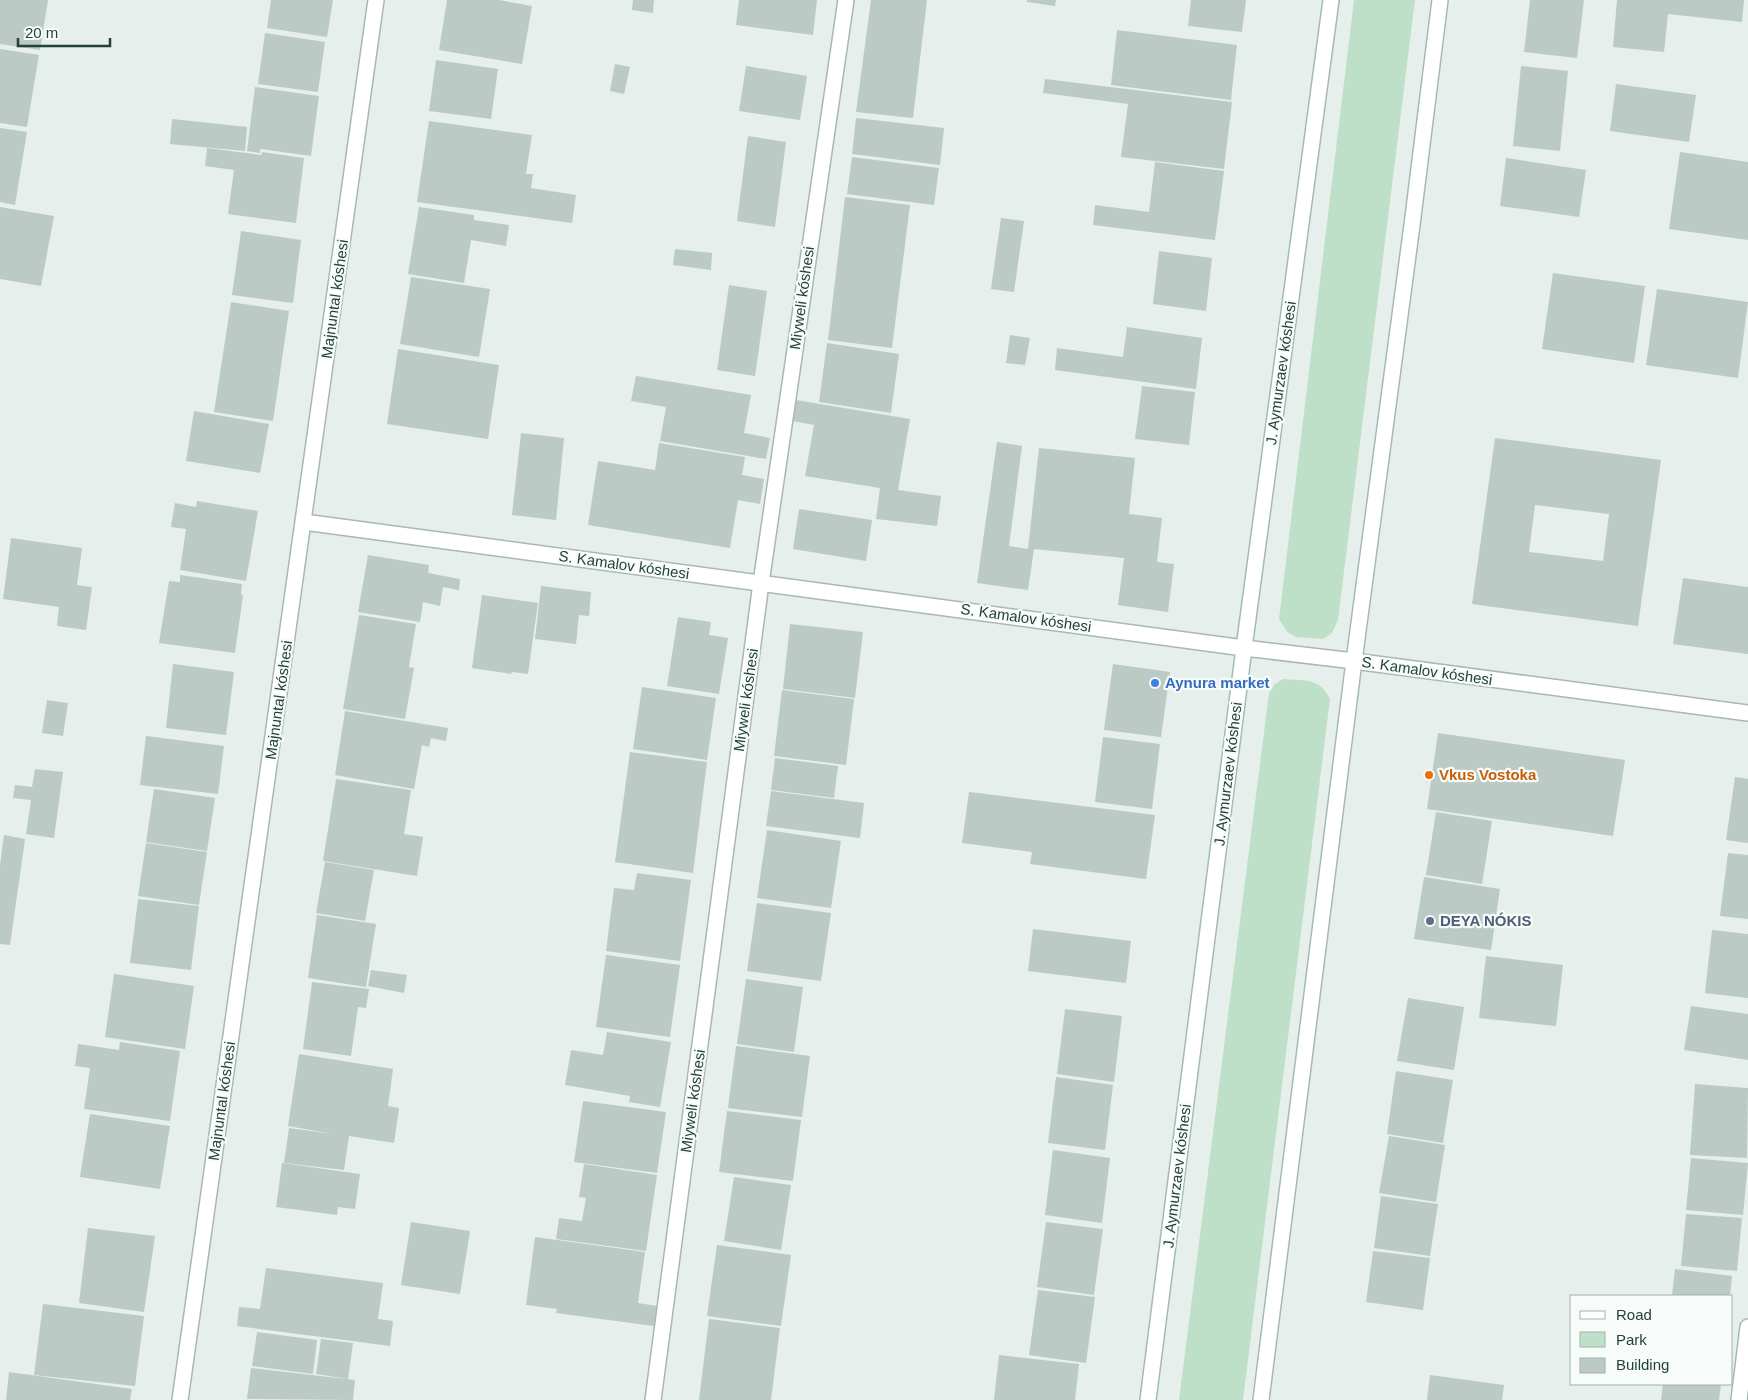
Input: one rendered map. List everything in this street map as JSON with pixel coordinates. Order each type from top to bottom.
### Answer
[{"type":"street","name":"Majnuntal kóshesi","points":[[180,1400],[376,0]]},
{"type":"street","name":"Miyweli kóshesi","points":[[653,1400],[761,583],[846,0]]},
{"type":"street","name":"J. Aymurzaev kóshesi","points":[[1148,1400],[1244,648],[1331,0]]},
{"type":"street","points":[[1261,1400],[1440,0]]},
{"type":"street","name":"S. Kamalov kóshesi","points":[[304,522],[1244,648],[1748,713]]},
{"type":"street","points":[[1739,1400],[1748,1327]]},
{"type":"green space","points":[[1354,0],[1415,0],[1338,620],[1332,633],[1323,639],[1296,637],[1287,632],[1279,619]]},
{"type":"green space","points":[[1283,679],[1304,680],[1316,684],[1326,692],[1330,699],[1243,1400],[1179,1400],[1269,693],[1275,684]]},
{"type":"building","points":[[0,0],[48,0],[40,50],[0,44]]},
{"type":"building","points":[[271,0],[333,0],[327,37],[267,28]]},
{"type":"building","points":[[447,0],[499,0],[532,6],[522,64],[439,50]]},
{"type":"building","points":[[633,0],[654,0],[653,13],[632,10]]},
{"type":"building","points":[[739,0],[817,0],[813,35],[736,25]]},
{"type":"building","points":[[871,0],[927,0],[913,118],[856,112]]},
{"type":"building","points":[[1027,0],[1056,0],[1055,6],[1027,2]]},
{"type":"building","points":[[1191,0],[1246,0],[1242,32],[1188,26]]},
{"type":"building","points":[[1530,0],[1584,0],[1577,58],[1524,52]]},
{"type":"building","points":[[1617,0],[1744,0],[1742,22],[1668,14],[1664,52],[1613,47]]},
{"type":"building","points":[[1117,30],[1237,45],[1231,100],[1111,85]]},
{"type":"building","points":[[265,33],[325,42],[318,92],[258,84]]},
{"type":"building","points":[[0,49],[39,55],[27,127],[0,123]]},
{"type":"building","points":[[436,60],[498,69],[491,119],[429,111]]},
{"type":"building","points":[[615,64],[630,67],[624,94],[610,91]]},
{"type":"building","points":[[746,66],[807,76],[800,120],[739,111]]},
{"type":"building","points":[[1521,66],[1568,71],[1560,151],[1513,146]]},
{"type":"building","points":[[1045,79],[1232,102],[1224,169],[1121,157],[1128,104],[1043,93]]},
{"type":"building","points":[[1616,84],[1696,95],[1689,142],[1610,131]]},
{"type":"building","points":[[255,87],[319,96],[311,156],[260,149],[260,153],[247,151]]},
{"type":"building","points":[[856,118],[944,128],[940,165],[852,154]]},
{"type":"building","points":[[172,119],[247,127],[245,151],[170,144]]},
{"type":"building","points":[[429,121],[532,135],[526,174],[533,174],[531,188],[576,195],[572,223],[417,202]]},
{"type":"building","points":[[0,128],[27,132],[15,205],[0,202]]},
{"type":"building","points":[[748,136],[786,142],[775,227],[737,221]]},
{"type":"building","points":[[207,148],[261,155],[262,152],[304,158],[296,223],[228,214],[234,170],[205,166]]},
{"type":"building","points":[[1680,152],[1748,162],[1748,240],[1669,229]]},
{"type":"building","points":[[852,157],[939,168],[934,205],[847,194]]},
{"type":"building","points":[[1506,158],[1586,170],[1579,217],[1500,206]]},
{"type":"building","points":[[1155,162],[1224,171],[1215,240],[1093,225],[1095,205],[1149,212]]},
{"type":"building","points":[[845,197],[910,205],[892,348],[828,340]]},
{"type":"building","points":[[0,207],[54,216],[41,286],[0,279]]},
{"type":"building","points":[[419,207],[474,215],[474,220],[509,225],[506,246],[471,240],[464,283],[408,274]]},
{"type":"building","points":[[1001,218],[1024,221],[1014,292],[991,289]]},
{"type":"building","points":[[241,231],[301,240],[293,303],[232,295]]},
{"type":"building","points":[[675,249],[712,253],[711,270],[673,265]]},
{"type":"building","points":[[1159,251],[1212,258],[1206,311],[1153,304]]},
{"type":"building","points":[[1553,273],[1645,286],[1634,363],[1542,349]]},
{"type":"building","points":[[411,277],[490,289],[479,357],[400,344]]},
{"type":"building","points":[[729,285],[767,291],[755,376],[717,370]]},
{"type":"building","points":[[1657,289],[1748,302],[1738,378],[1646,365]]},
{"type":"building","points":[[231,302],[289,311],[273,421],[214,412]]},
{"type":"building","points":[[1127,327],[1202,338],[1196,389],[1055,370],[1057,348],[1123,357]]},
{"type":"building","points":[[1010,335],[1030,338],[1025,365],[1006,363]]},
{"type":"building","points":[[827,343],[899,354],[891,413],[819,402]]},
{"type":"building","points":[[398,349],[499,365],[488,439],[387,424]]},
{"type":"building","points":[[636,376],[751,395],[744,433],[770,438],[766,459],[660,441],[666,407],[631,401]]},
{"type":"building","points":[[1142,386],[1195,392],[1189,445],[1135,439]]},
{"type":"building","points":[[796,400],[910,419],[898,490],[941,496],[937,526],[876,519],[880,488],[805,476],[814,425],[793,421]]},
{"type":"building","points":[[194,411],[269,424],[260,473],[186,461]]},
{"type":"building","points":[[521,433],[564,438],[556,520],[512,515]]},
{"type":"building","points":[[1495,438],[1661,460],[1638,626],[1472,604]],"holes":[[[1535,505],[1609,514],[1603,561],[1529,552]]]},
{"type":"building","points":[[997,442],[1022,446],[1009,546],[1028,549],[1039,448],[1135,458],[1129,514],[1162,518],[1157,562],[1174,564],[1168,612],[1118,605],[1124,558],[1034,549],[1028,590],[977,583]]},
{"type":"building","points":[[659,443],[745,457],[742,475],[764,479],[760,504],[738,500],[730,548],[588,525],[598,461],[655,470]]},
{"type":"building","points":[[197,501],[258,511],[246,581],[180,570],[186,529],[171,527],[175,503],[196,507]]},
{"type":"building","points":[[799,509],[872,520],[866,561],[793,549]]},
{"type":"building","points":[[11,538],[82,548],[77,585],[92,587],[86,630],[57,626],[59,607],[3,599]]},
{"type":"building","points":[[368,555],[429,565],[428,573],[460,579],[459,590],[443,587],[440,606],[423,602],[420,622],[358,612]]},
{"type":"building","points":[[180,575],[242,584],[241,594],[243,595],[235,653],[159,643],[169,581],[180,582]]},
{"type":"building","points":[[1683,578],[1748,587],[1748,654],[1673,644]]},
{"type":"building","points":[[541,586],[591,592],[589,616],[579,615],[576,644],[535,639]]},
{"type":"building","points":[[482,595],[538,603],[528,674],[512,672],[511,674],[472,668]]},
{"type":"building","points":[[359,615],[416,624],[409,667],[414,668],[405,719],[343,709]]},
{"type":"building","points":[[678,617],[711,622],[709,635],[728,638],[719,694],[667,686]]},
{"type":"building","points":[[790,624],[863,632],[855,698],[783,689]]},
{"type":"building","points":[[173,664],[234,672],[226,735],[166,728]]},
{"type":"building","points":[[1113,664],[1170,672],[1161,737],[1104,730]]},
{"type":"building","points":[[642,687],[716,698],[707,760],[633,749]]},
{"type":"building","points":[[782,690],[854,699],[846,765],[774,756]]},
{"type":"building","points":[[47,700],[68,703],[63,736],[42,733]]},
{"type":"building","points":[[345,711],[448,728],[446,741],[431,738],[429,747],[422,745],[414,789],[335,775]]},
{"type":"building","points":[[1438,733],[1625,760],[1613,836],[1427,809]]},
{"type":"building","points":[[146,736],[224,746],[218,794],[140,785]]},
{"type":"building","points":[[1103,737],[1160,744],[1152,809],[1095,802]]},
{"type":"building","points":[[630,752],[707,762],[693,873],[615,862]]},
{"type":"building","points":[[775,758],[838,766],[834,798],[771,790]]},
{"type":"building","points":[[35,769],[63,772],[54,838],[26,834],[31,800],[13,798],[15,785],[32,787]]},
{"type":"building","points":[[1735,777],[1748,779],[1748,843],[1726,840]]},
{"type":"building","points":[[336,779],[411,790],[404,834],[423,837],[417,876],[323,861]]},
{"type":"building","points":[[154,789],[215,798],[207,851],[146,842]]},
{"type":"building","points":[[771,791],[864,803],[860,838],[766,826]]},
{"type":"building","points":[[969,792],[1155,815],[1146,879],[1030,864],[1032,852],[962,843]]},
{"type":"building","points":[[1436,812],[1492,821],[1482,884],[1426,875]]},
{"type":"building","points":[[767,830],[841,841],[831,908],[757,898]]},
{"type":"building","points":[[4,835],[25,839],[10,945],[0,944],[0,865]]},
{"type":"building","points":[[146,843],[207,852],[199,905],[138,896]]},
{"type":"building","points":[[1728,853],[1748,855],[1748,919],[1720,916]]},
{"type":"building","points":[[325,862],[374,870],[365,921],[316,913]]},
{"type":"building","points":[[637,873],[691,880],[680,961],[606,951],[614,888],[634,890]]},
{"type":"building","points":[[1424,877],[1500,889],[1491,950],[1414,939]]},
{"type":"building","points":[[138,899],[199,906],[191,970],[130,963]]},
{"type":"building","points":[[757,903],[831,913],[821,981],[747,971]]},
{"type":"building","points":[[317,915],[376,924],[366,987],[308,978]]},
{"type":"building","points":[[1033,929],[1131,941],[1126,983],[1028,971]]},
{"type":"building","points":[[1712,930],[1748,934],[1748,998],[1705,993]]},
{"type":"building","points":[[606,955],[680,965],[670,1037],[596,1027]]},
{"type":"building","points":[[1486,956],[1563,965],[1556,1026],[1479,1018]]},
{"type":"building","points":[[371,970],[407,975],[404,993],[368,986]]},
{"type":"building","points":[[114,974],[194,986],[185,1049],[105,1037]]},
{"type":"building","points":[[746,979],[803,987],[794,1052],[737,1044]]},
{"type":"building","points":[[312,982],[369,989],[366,1008],[358,1007],[351,1056],[303,1049]]},
{"type":"building","points":[[1408,998],[1464,1007],[1454,1070],[1397,1061]]},
{"type":"building","points":[[1691,1006],[1748,1014],[1748,1060],[1684,1050]]},
{"type":"building","points":[[1065,1009],[1122,1016],[1114,1082],[1057,1074]]},
{"type":"building","points":[[607,1032],[671,1042],[660,1107],[629,1102],[630,1096],[565,1085],[571,1050],[603,1055]]},
{"type":"building","points":[[120,1042],[180,1051],[170,1121],[84,1109],[90,1068],[75,1066],[78,1044],[119,1050]]},
{"type":"building","points":[[736,1046],[810,1056],[802,1117],[728,1108]]},
{"type":"building","points":[[299,1054],[393,1069],[388,1106],[399,1108],[394,1143],[349,1136],[344,1170],[284,1163],[289,1128],[333,1134],[288,1126]]},
{"type":"building","points":[[1396,1071],[1453,1080],[1443,1143],[1387,1134]]},
{"type":"building","points":[[1056,1077],[1113,1085],[1105,1150],[1048,1143]]},
{"type":"building","points":[[1695,1084],[1748,1088],[1747,1158],[1690,1155]]},
{"type":"building","points":[[583,1101],[666,1112],[657,1173],[574,1162]]},
{"type":"building","points":[[727,1111],[801,1120],[793,1181],[719,1172]]},
{"type":"building","points":[[90,1114],[170,1126],[160,1189],[80,1177]]},
{"type":"building","points":[[1389,1136],[1445,1145],[1436,1202],[1379,1193]]},
{"type":"building","points":[[1053,1150],[1110,1158],[1102,1223],[1045,1215]]},
{"type":"building","points":[[1691,1158],[1748,1163],[1743,1215],[1686,1210]]},
{"type":"building","points":[[282,1163],[360,1174],[355,1209],[338,1207],[337,1215],[276,1207]]},
{"type":"building","points":[[584,1164],[657,1175],[646,1251],[556,1239],[559,1218],[582,1221],[586,1198],[579,1197]]},
{"type":"building","points":[[734,1177],[791,1185],[781,1250],[724,1241]]},
{"type":"building","points":[[1381,1196],[1438,1204],[1430,1256],[1374,1248]]},
{"type":"building","points":[[1686,1214],[1742,1218],[1737,1271],[1681,1266]]},
{"type":"building","points":[[411,1222],[470,1231],[460,1294],[401,1285]]},
{"type":"building","points":[[1046,1222],[1103,1229],[1094,1295],[1037,1287]]},
{"type":"building","points":[[88,1228],[155,1236],[144,1312],[79,1303]]},
{"type":"building","points":[[535,1237],[645,1252],[638,1303],[657,1306],[654,1326],[556,1313],[557,1309],[526,1305]]},
{"type":"building","points":[[717,1245],[791,1255],[781,1326],[707,1316]]},
{"type":"building","points":[[1373,1251],[1430,1258],[1423,1310],[1366,1302]]},
{"type":"building","points":[[266,1268],[383,1283],[378,1319],[393,1321],[390,1346],[237,1326],[239,1307],[260,1309]]},
{"type":"building","points":[[1675,1269],[1732,1276],[1730,1295],[1672,1295]]},
{"type":"building","points":[[1038,1290],[1095,1297],[1086,1363],[1029,1355]]},
{"type":"building","points":[[43,1304],[144,1316],[135,1386],[34,1375]]},
{"type":"building","points":[[709,1319],[780,1328],[771,1400],[699,1400]]},
{"type":"building","points":[[257,1332],[317,1340],[313,1374],[252,1366]]},
{"type":"building","points":[[321,1339],[353,1343],[348,1379],[316,1374]]},
{"type":"building","points":[[999,1355],[1079,1364],[1075,1400],[994,1400]]},
{"type":"building","points":[[251,1368],[355,1380],[353,1400],[247,1399]]},
{"type":"building","points":[[9,1372],[132,1389],[130,1400],[6,1400]]},
{"type":"building","points":[[1430,1375],[1504,1385],[1502,1400],[1427,1400]]},
{"type":"building","points":[[1663,1385],[1721,1385],[1719,1400],[1661,1400]]},
{"type":"place","name":"Aynura market","points":[[1155,683]]},
{"type":"place","name":"Vkus Vostoka","points":[[1429,775]]},
{"type":"place","name":"DEYA NÓKIS","points":[[1430,921]]}]
